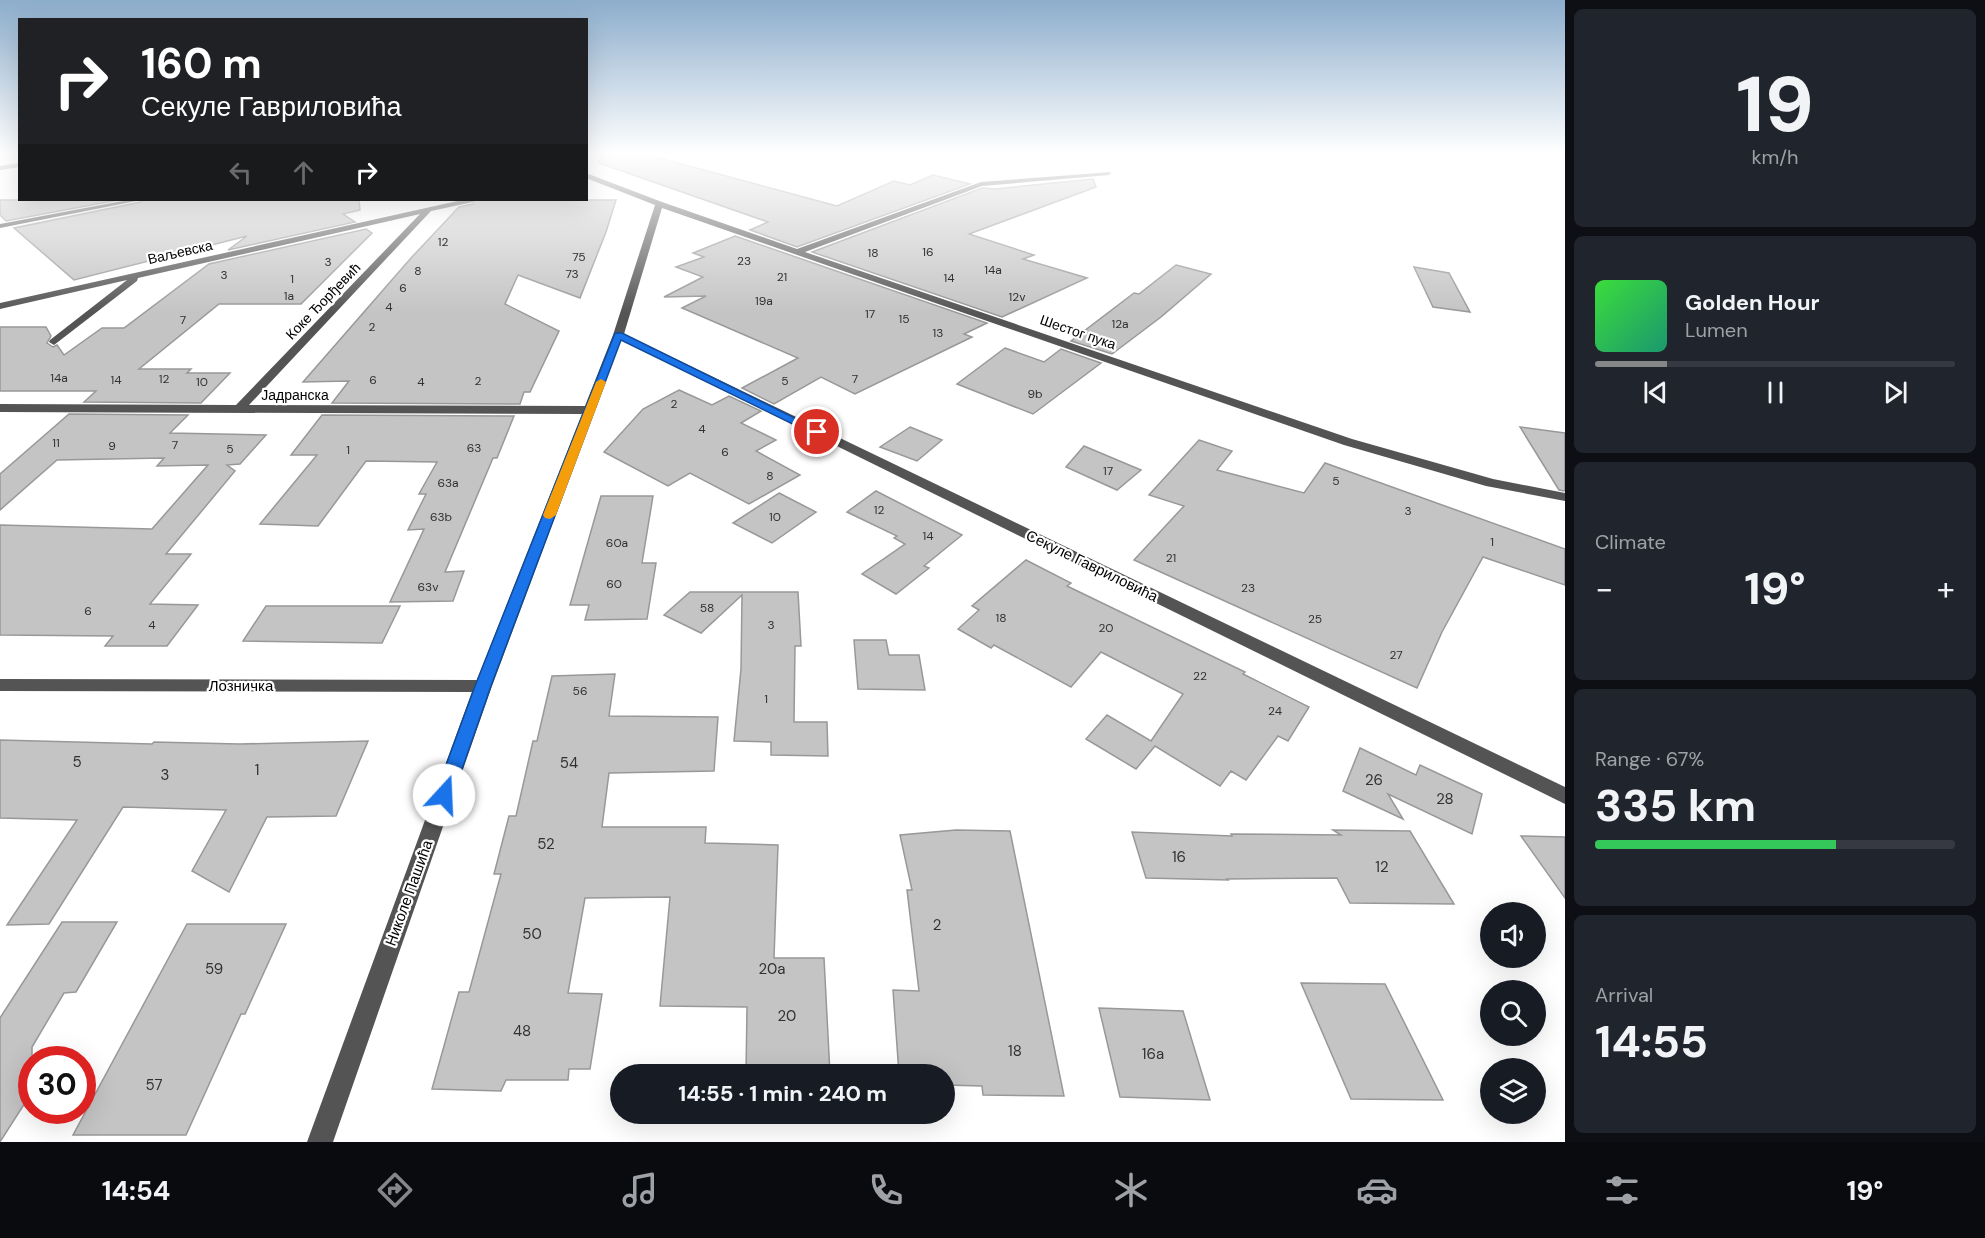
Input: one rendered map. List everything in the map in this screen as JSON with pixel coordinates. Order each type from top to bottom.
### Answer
[{"type":"street","points":[[0,226],[104,206]]},
{"type":"street","name":"Ваљевска","points":[[0,306],[444,206]]},
{"type":"street","name":"Николе Пашића","points":[[320,1142],[483,686],[618,335],[658,206]]},
{"type":"street","name":"Шестог пука","points":[[666,206],[1348,442],[1480,480],[1565,497]]},
{"type":"street","points":[[799,251],[920,206]]},
{"type":"street","name":"Коке Ђорђевић","points":[[238,410],[428,210]]},
{"type":"street","points":[[54,342],[138,275]]},
{"type":"street","name":"Секуле Гавриловића","points":[[618,335],[1565,796]]},
{"type":"street","name":"Јадранска","points":[[0,408],[590,410]]},
{"type":"street","name":"Лозничка","points":[[0,685],[483,686]]},
{"type":"building","points":[[0,206],[84,206],[6,221],[0,215]]},
{"type":"building","points":[[120,206],[360,206],[360,210],[343,214],[355,222],[228,250],[247,236],[74,280],[14,228]]},
{"type":"building","points":[[614,206],[580,298],[518,275],[505,304],[559,331],[530,392],[524,392],[520,404],[332,403],[349,381],[303,382],[411,258],[459,207]]},
{"type":"building","points":[[723,206],[909,206],[797,247],[750,230],[768,222]]},
{"type":"building","points":[[933,206],[1044,206],[969,234],[1034,255],[1023,259],[1087,278],[1002,317],[812,252]]},
{"type":"building","points":[[366,229],[372,233],[301,304],[219,304],[139,369],[191,369],[187,373],[230,373],[201,403],[84,402],[96,391],[0,391],[0,327],[46,327],[51,336],[47,343],[53,347],[57,345],[64,355],[102,328],[124,328],[209,264]]},
{"type":"building","points":[[735,236],[987,323],[964,334],[972,337],[855,394],[821,377],[774,404],[742,388],[798,358],[682,308],[706,296],[664,297],[703,277],[676,267],[704,257],[693,253]]},
{"type":"building","points":[[1176,265],[1211,274],[1161,317],[1112,354],[1071,341],[1134,293],[1139,294]]},
{"type":"building","points":[[1414,267],[1449,273],[1470,312],[1433,307]]},
{"type":"building","points":[[1005,348],[1044,362],[1061,349],[1101,363],[1033,414],[957,384]]},
{"type":"building","points":[[679,390],[712,405],[729,396],[761,411],[741,423],[776,440],[756,451],[800,475],[749,504],[690,473],[668,486],[604,452],[643,409]]},
{"type":"building","points":[[69,414],[188,415],[170,433],[266,435],[240,464],[227,465],[235,471],[166,554],[191,554],[150,604],[198,605],[167,646],[105,646],[113,636],[0,635],[0,525],[152,529],[208,465],[157,466],[164,458],[57,460],[0,510],[0,474]]},
{"type":"building","points":[[322,415],[514,416],[497,458],[493,458],[445,572],[464,571],[453,601],[390,602],[424,529],[408,530],[426,494],[419,494],[437,462],[366,461],[318,526],[260,524],[317,455],[291,455]]},
{"type":"building","points":[[910,427],[942,440],[917,461],[880,447]]},
{"type":"building","points":[[1520,427],[1565,433],[1565,491],[1559,490]]},
{"type":"building","points":[[1199,440],[1232,451],[1217,470],[1304,493],[1325,463],[1565,549],[1565,585],[1483,557],[1442,632],[1417,688],[1134,560],[1184,506],[1149,495]]},
{"type":"building","points":[[1084,446],[1141,470],[1117,490],[1066,467]]},
{"type":"building","points":[[876,491],[962,535],[924,566],[929,568],[896,594],[862,574],[905,544],[894,538],[897,536],[847,512]]},
{"type":"building","points":[[779,493],[816,512],[772,543],[733,523]]},
{"type":"building","points":[[601,496],[653,496],[642,563],[656,563],[647,619],[585,620],[589,605],[570,605]]},
{"type":"building","points":[[1026,560],[1071,583],[1067,586],[1245,672],[1243,674],[1309,707],[1288,741],[1278,736],[1246,780],[1231,771],[1220,786],[1155,746],[1136,769],[1086,739],[1107,715],[1151,741],[1183,694],[1101,652],[1071,687],[994,645],[991,648],[958,629],[979,610],[972,606]]},
{"type":"building","points":[[690,592],[798,592],[801,646],[795,646],[794,722],[827,722],[828,756],[771,755],[771,742],[734,741],[741,669],[742,595],[701,633],[664,615]]},
{"type":"building","points":[[266,606],[400,606],[382,643],[243,641]]},
{"type":"building","points":[[854,640],[886,640],[889,655],[919,655],[925,690],[858,689]]},
{"type":"building","points":[[615,674],[609,716],[718,717],[714,771],[609,773],[602,827],[706,827],[705,843],[778,845],[774,958],[824,958],[829,1064],[746,1064],[747,1007],[660,1006],[670,897],[585,898],[568,993],[602,994],[590,1069],[569,1069],[568,1080],[506,1080],[501,1091],[432,1089],[459,992],[469,992],[501,874],[494,874],[509,816],[516,816],[533,741],[537,741],[552,676]]},
{"type":"building","points":[[0,740],[152,744],[154,742],[240,744],[368,741],[336,816],[267,817],[229,892],[192,871],[226,810],[123,807],[49,924],[7,925],[77,820],[0,818]]},
{"type":"building","points":[[1360,748],[1416,775],[1420,765],[1482,794],[1472,834],[1388,794],[1403,819],[1343,791]]},
{"type":"building","points":[[956,830],[1010,831],[1064,1096],[983,1095],[982,1086],[955,1085],[955,1064],[898,1064],[893,990],[919,991],[907,890],[912,890],[900,835]]},
{"type":"building","points":[[1333,830],[1410,831],[1454,904],[1350,903],[1337,878],[1228,880],[1146,878],[1132,832],[1232,836],[1231,834],[1341,835]]},
{"type":"building","points":[[1521,836],[1565,837],[1565,898]]},
{"type":"building","points":[[62,922],[117,922],[76,992],[64,993],[33,1046],[18,1046],[18,1114],[0,1142],[0,1018]]},
{"type":"building","points":[[187,924],[286,924],[245,1014],[241,1014],[186,1135],[73,1135],[79,1124],[96,1124],[96,1092]]},
{"type":"building","points":[[1301,983],[1385,984],[1443,1100],[1351,1099]]},
{"type":"building","points":[[1099,1008],[1183,1011],[1210,1100],[1120,1097]]},
{"type":"slow traffic","points":[[550,515],[601,382]]},
{"type":"route","points":[[444,795],[483,686],[618,335],[817,432]]}]
